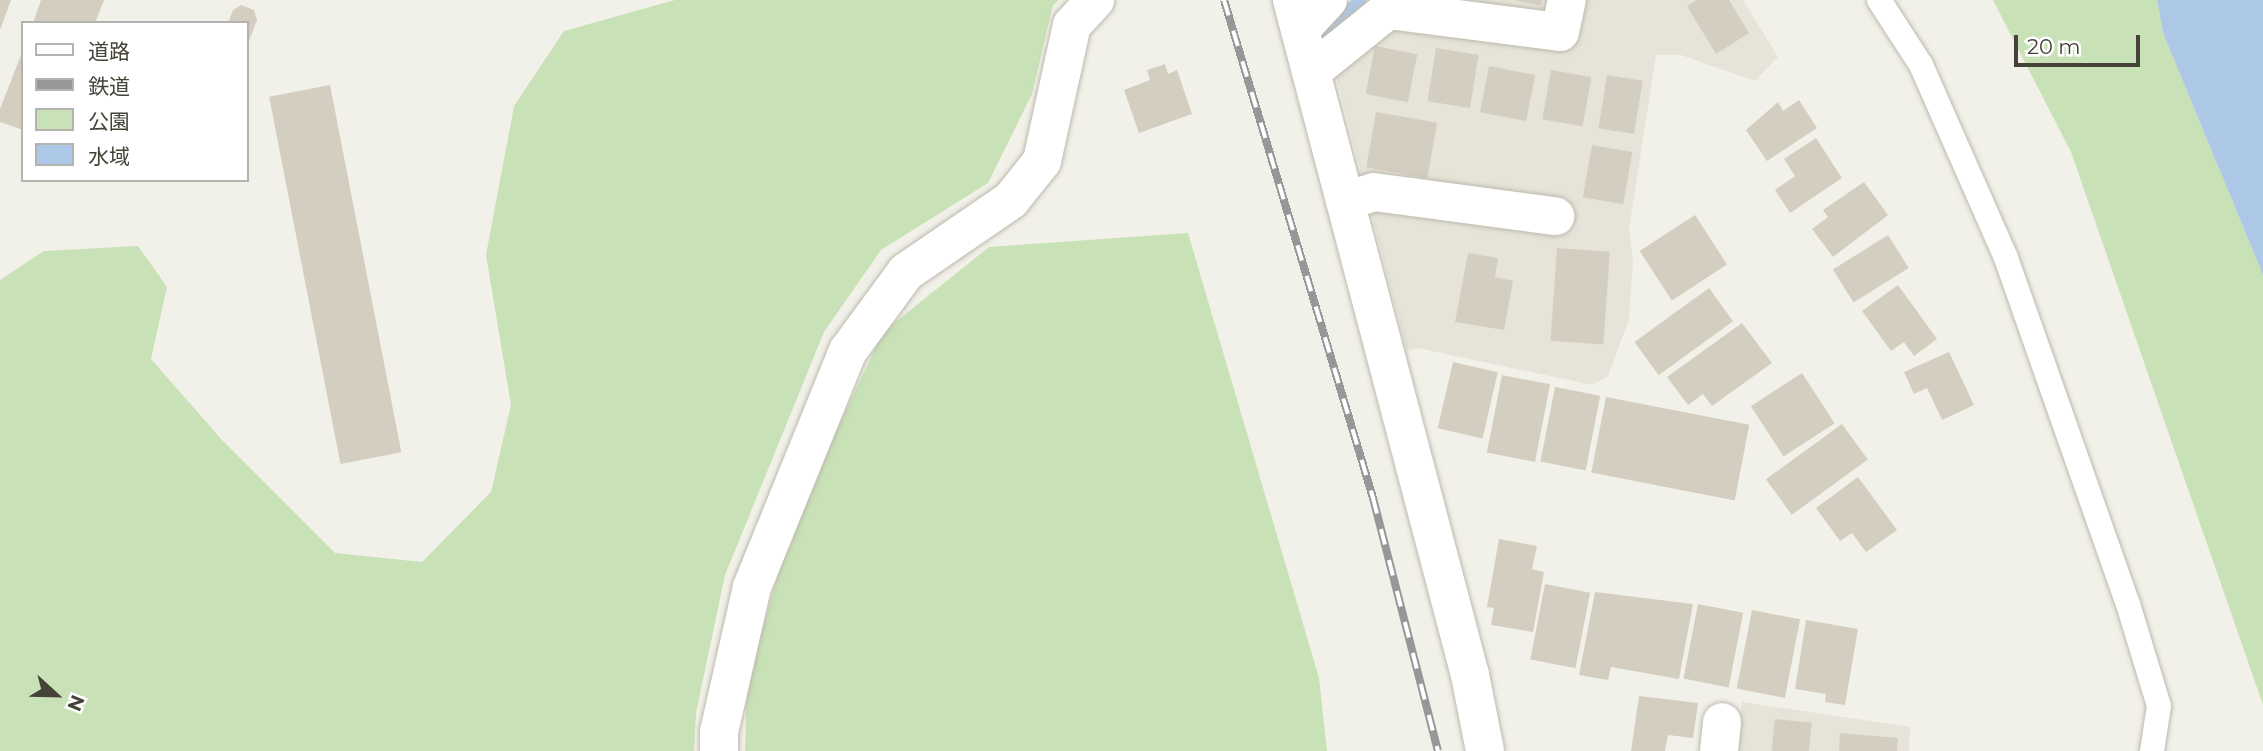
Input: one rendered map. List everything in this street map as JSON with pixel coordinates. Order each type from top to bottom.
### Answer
[{"type":"street","points":[[719,751],[719,732],[752,587],[848,351],[906,272],[1011,200],[1042,161],[1072,25],[1095,0]]},
{"type":"street","points":[[1328,0],[1296,15],[1470,675],[1485,751]]},
{"type":"street","points":[[1311,72],[1388,10],[1560,33],[1567,0]]},
{"type":"street","points":[[1345,201],[1374,192],[1555,216]]},
{"type":"lane","points":[[1879,0],[1921,65],[2006,258],[2129,604],[2159,706],[2152,751]]},
{"type":"shaded area","points":[[1367,0],[1743,0],[1778,57],[1755,81],[1681,55],[1656,55],[1629,229],[1633,262],[1629,319],[1608,376],[1592,385],[1418,348],[1407,351],[1326,36]]},
{"type":"shaded area","points":[[1742,702],[1910,727],[1909,751],[1738,751]]},
{"type":"green space","points":[[675,0],[1059,0],[1053,5],[1032,94],[988,183],[881,250],[824,332],[725,575],[696,713],[694,751],[0,751],[0,280],[44,251],[138,246],[167,287],[151,359],[222,440],[335,553],[422,562],[491,492],[511,405],[486,255],[514,106],[564,31]]},
{"type":"green space","points":[[1993,0],[2157,0],[2163,33],[2263,275],[2263,705],[2071,152]]},
{"type":"green space","points":[[1188,233],[1319,678],[1327,751],[745,751],[747,680],[781,565],[830,444],[883,332],[989,247]]},
{"type":"water","points":[[2157,0],[2263,0],[2263,275],[2163,33]]},
{"type":"building","points":[[0,0],[11,0],[0,30]]},
{"type":"building","points":[[41,0],[104,0],[96,21],[34,21]]},
{"type":"building","points":[[1515,0],[1542,0],[1541,6]]},
{"type":"building","points":[[1697,0],[1729,0],[1749,33],[1716,54],[1687,6]]},
{"type":"building","points":[[241,5],[254,10],[257,20],[248,43],[248,21],[229,21],[233,10]]},
{"type":"building","points":[[1375,46],[1417,54],[1408,102],[1366,94]]},
{"type":"building","points":[[1436,48],[1478,55],[1470,108],[1428,101]]},
{"type":"building","points":[[21,55],[21,129],[0,122],[0,109]]},
{"type":"building","points":[[1165,64],[1168,74],[1177,70],[1192,114],[1139,133],[1124,90],[1150,80],[1147,70]]},
{"type":"building","points":[[1489,66],[1535,75],[1526,121],[1480,112]]},
{"type":"building","points":[[1551,70],[1591,77],[1583,126],[1542,119]]},
{"type":"building","points":[[1607,75],[1643,81],[1634,134],[1599,128]]},
{"type":"building","points":[[330,85],[401,452],[341,464],[269,97]]},
{"type":"building","points":[[1799,100],[1817,128],[1767,161],[1746,130],[1778,102],[1783,111]]},
{"type":"building","points":[[1376,112],[1437,123],[1427,178],[1366,167]]},
{"type":"building","points":[[1816,138],[1842,178],[1790,213],[1775,190],[1795,176],[1784,159]]},
{"type":"building","points":[[1592,145],[1632,152],[1623,204],[1583,197]]},
{"type":"building","points":[[1864,182],[1888,215],[1833,257],[1812,229],[1828,217],[1823,210]]},
{"type":"building","points":[[1695,215],[1727,264],[1672,300],[1640,251]]},
{"type":"building","points":[[1888,235],[1909,268],[1854,303],[1833,269]]},
{"type":"building","points":[[1557,248],[1610,252],[1603,344],[1551,341]]},
{"type":"building","points":[[1468,253],[1498,258],[1495,277],[1513,281],[1504,330],[1455,322]]},
{"type":"building","points":[[1898,285],[1937,339],[1914,356],[1904,342],[1891,351],[1862,311]]},
{"type":"building","points":[[1709,288],[1733,321],[1659,375],[1635,342]]},
{"type":"building","points":[[1742,323],[1772,363],[1712,406],[1703,394],[1688,405],[1667,377]]},
{"type":"building","points":[[1949,352],[1974,405],[1942,420],[1927,388],[1914,394],[1904,372]]},
{"type":"building","points":[[1453,362],[1498,372],[1483,439],[1438,428]]},
{"type":"building","points":[[1802,373],[1835,423],[1784,457],[1751,406]]},
{"type":"building","points":[[1502,375],[1550,384],[1535,462],[1487,453]]},
{"type":"building","points":[[1555,387],[1600,396],[1586,470],[1540,462]]},
{"type":"building","points":[[1606,397],[1749,425],[1735,500],[1591,473]]},
{"type":"building","points":[[1842,424],[1868,460],[1792,515],[1766,479]]},
{"type":"building","points":[[1858,477],[1897,530],[1866,552],[1852,533],[1840,541],[1816,508]]},
{"type":"building","points":[[1499,539],[1537,546],[1532,569],[1544,572],[1533,632],[1491,625],[1494,608],[1487,607]]},
{"type":"building","points":[[1545,584],[1590,593],[1575,668],[1530,660]]},
{"type":"building","points":[[1595,592],[1693,604],[1679,679],[1611,667],[1608,680],[1579,675]]},
{"type":"building","points":[[1698,604],[1743,613],[1729,687],[1683,679]]},
{"type":"building","points":[[1752,610],[1800,619],[1785,698],[1737,689]]},
{"type":"building","points":[[1806,620],[1858,629],[1845,705],[1825,702],[1826,694],[1795,689]]},
{"type":"building","points":[[1639,696],[1698,703],[1693,738],[1668,735],[1665,751],[1631,751]]},
{"type":"building","points":[[1775,719],[1812,723],[1809,751],[1772,751]]},
{"type":"building","points":[[1840,733],[1898,738],[1897,751],[1839,751]]},
{"type":"waterway","points":[[1323,52],[1320,38],[1360,0]]},
{"type":"railway","points":[[1224,0],[1373,498],[1438,751]]}]
